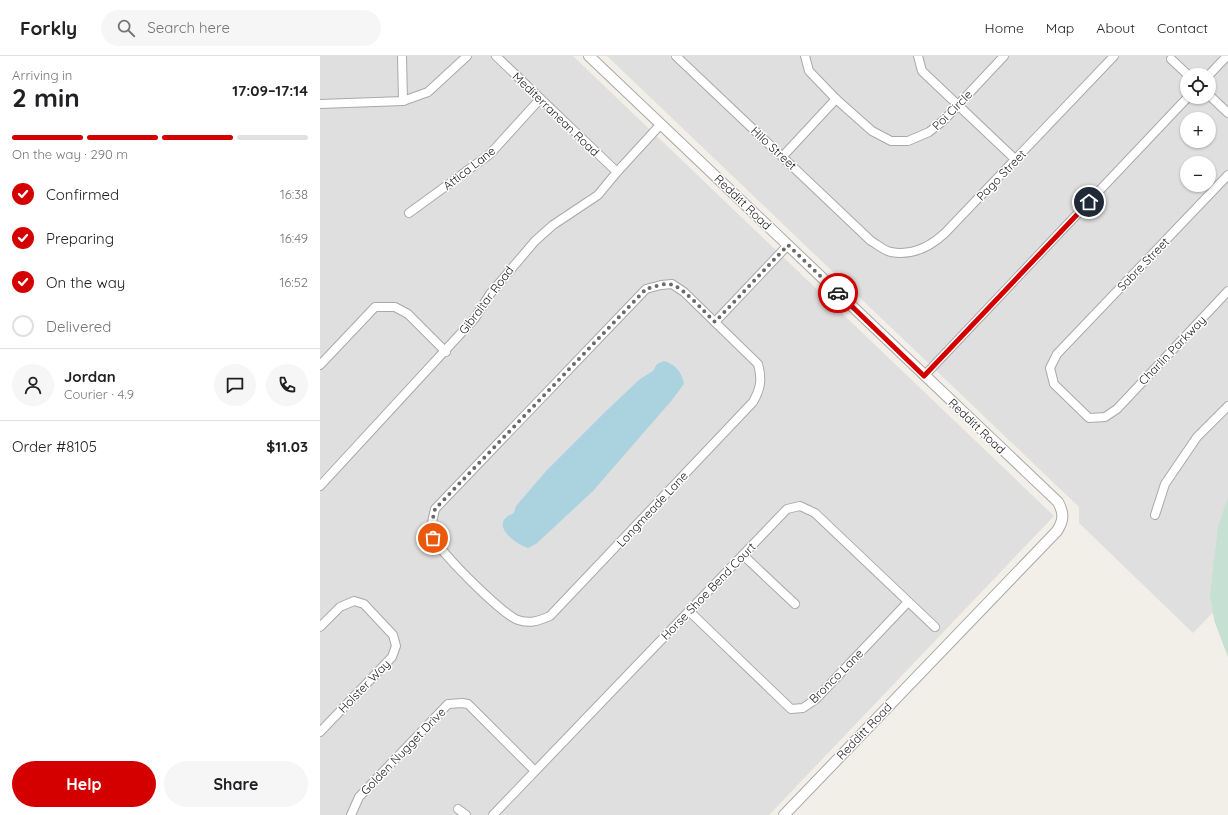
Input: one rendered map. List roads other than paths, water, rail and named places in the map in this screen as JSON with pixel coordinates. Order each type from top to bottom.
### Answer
[{"type":"street","points":[[402,56],[403,101]]},
{"type":"street","points":[[320,104],[403,101],[428,92],[467,56]]},
{"type":"street","name":"Mediterranean Road","points":[[496,56],[617,172]]},
{"type":"street","name":"Redditt Road","points":[[589,56],[1058,502],[1063,517],[1062,524],[1057,531],[784,815]]},
{"type":"street","name":"Hilo Street","points":[[676,56],[871,241]]},
{"type":"street","name":"Poi Circle","points":[[805,56],[809,71],[836,99],[872,131],[891,141],[908,141],[929,132],[944,120],[1004,56]]},
{"type":"street","points":[[918,56],[922,71],[1016,160]]},
{"type":"street","name":"Pago Street","points":[[871,241],[890,252],[916,252],[935,243],[1114,56]]},
{"type":"street","points":[[1216,68],[1227,56]]},
{"type":"street","points":[[1171,59],[1181,68]]},
{"type":"street","name":"Attica Lane","points":[[409,212],[490,154],[540,99]]},
{"type":"street","points":[[783,156],[836,99]]},
{"type":"street","points":[[1216,102],[1228,113]]},
{"type":"street","points":[[924,376],[1181,104]]},
{"type":"street","name":"Gibraltar Road","points":[[320,486],[446,352],[475,318],[490,294],[535,241],[552,225],[598,195],[661,124]]},
{"type":"street","name":"Sabre Street","points":[[1058,354],[1228,175]]},
{"type":"street","points":[[715,322],[788,245]]},
{"type":"street","name":"Longmeade Lane","points":[[672,284],[684,292],[715,322],[758,364],[762,376],[760,390],[753,402],[550,616],[532,623],[516,619],[502,609],[468,577],[442,550],[433,538],[431,527],[435,509],[646,289],[672,284]]},
{"type":"street","name":"Charlin Parkway","points":[[1058,354],[1050,368],[1054,384],[1089,418],[1105,417],[1116,408],[1228,291]]},
{"type":"street","points":[[320,365],[375,307],[395,307],[408,314],[446,352]]},
{"type":"street","points":[[1155,515],[1165,484],[1197,437],[1228,406]]},
{"type":"street","name":"Horse Shoe Bend Court","points":[[494,815],[535,770],[787,509],[800,506],[815,513],[935,627]]},
{"type":"street","points":[[743,555],[795,604]]},
{"type":"street","name":"Holster Way","points":[[320,627],[340,606],[354,601],[364,604],[393,635],[396,646],[392,657],[320,732]]},
{"type":"street","name":"Bronco Lane","points":[[689,611],[791,708],[803,708],[816,699],[908,602]]},
{"type":"street","name":"Golden Nugget Drive","points":[[351,815],[359,797],[448,704],[468,704],[535,770]]},
{"type":"street","points":[[458,809],[466,815]]},
{"type":"water","points":[[664,361],[677,369],[682,376],[684,384],[672,400],[593,491],[536,544],[528,548],[510,537],[503,527],[503,522],[507,517],[514,513],[516,506],[547,470],[640,379],[653,371],[657,364]]}]
